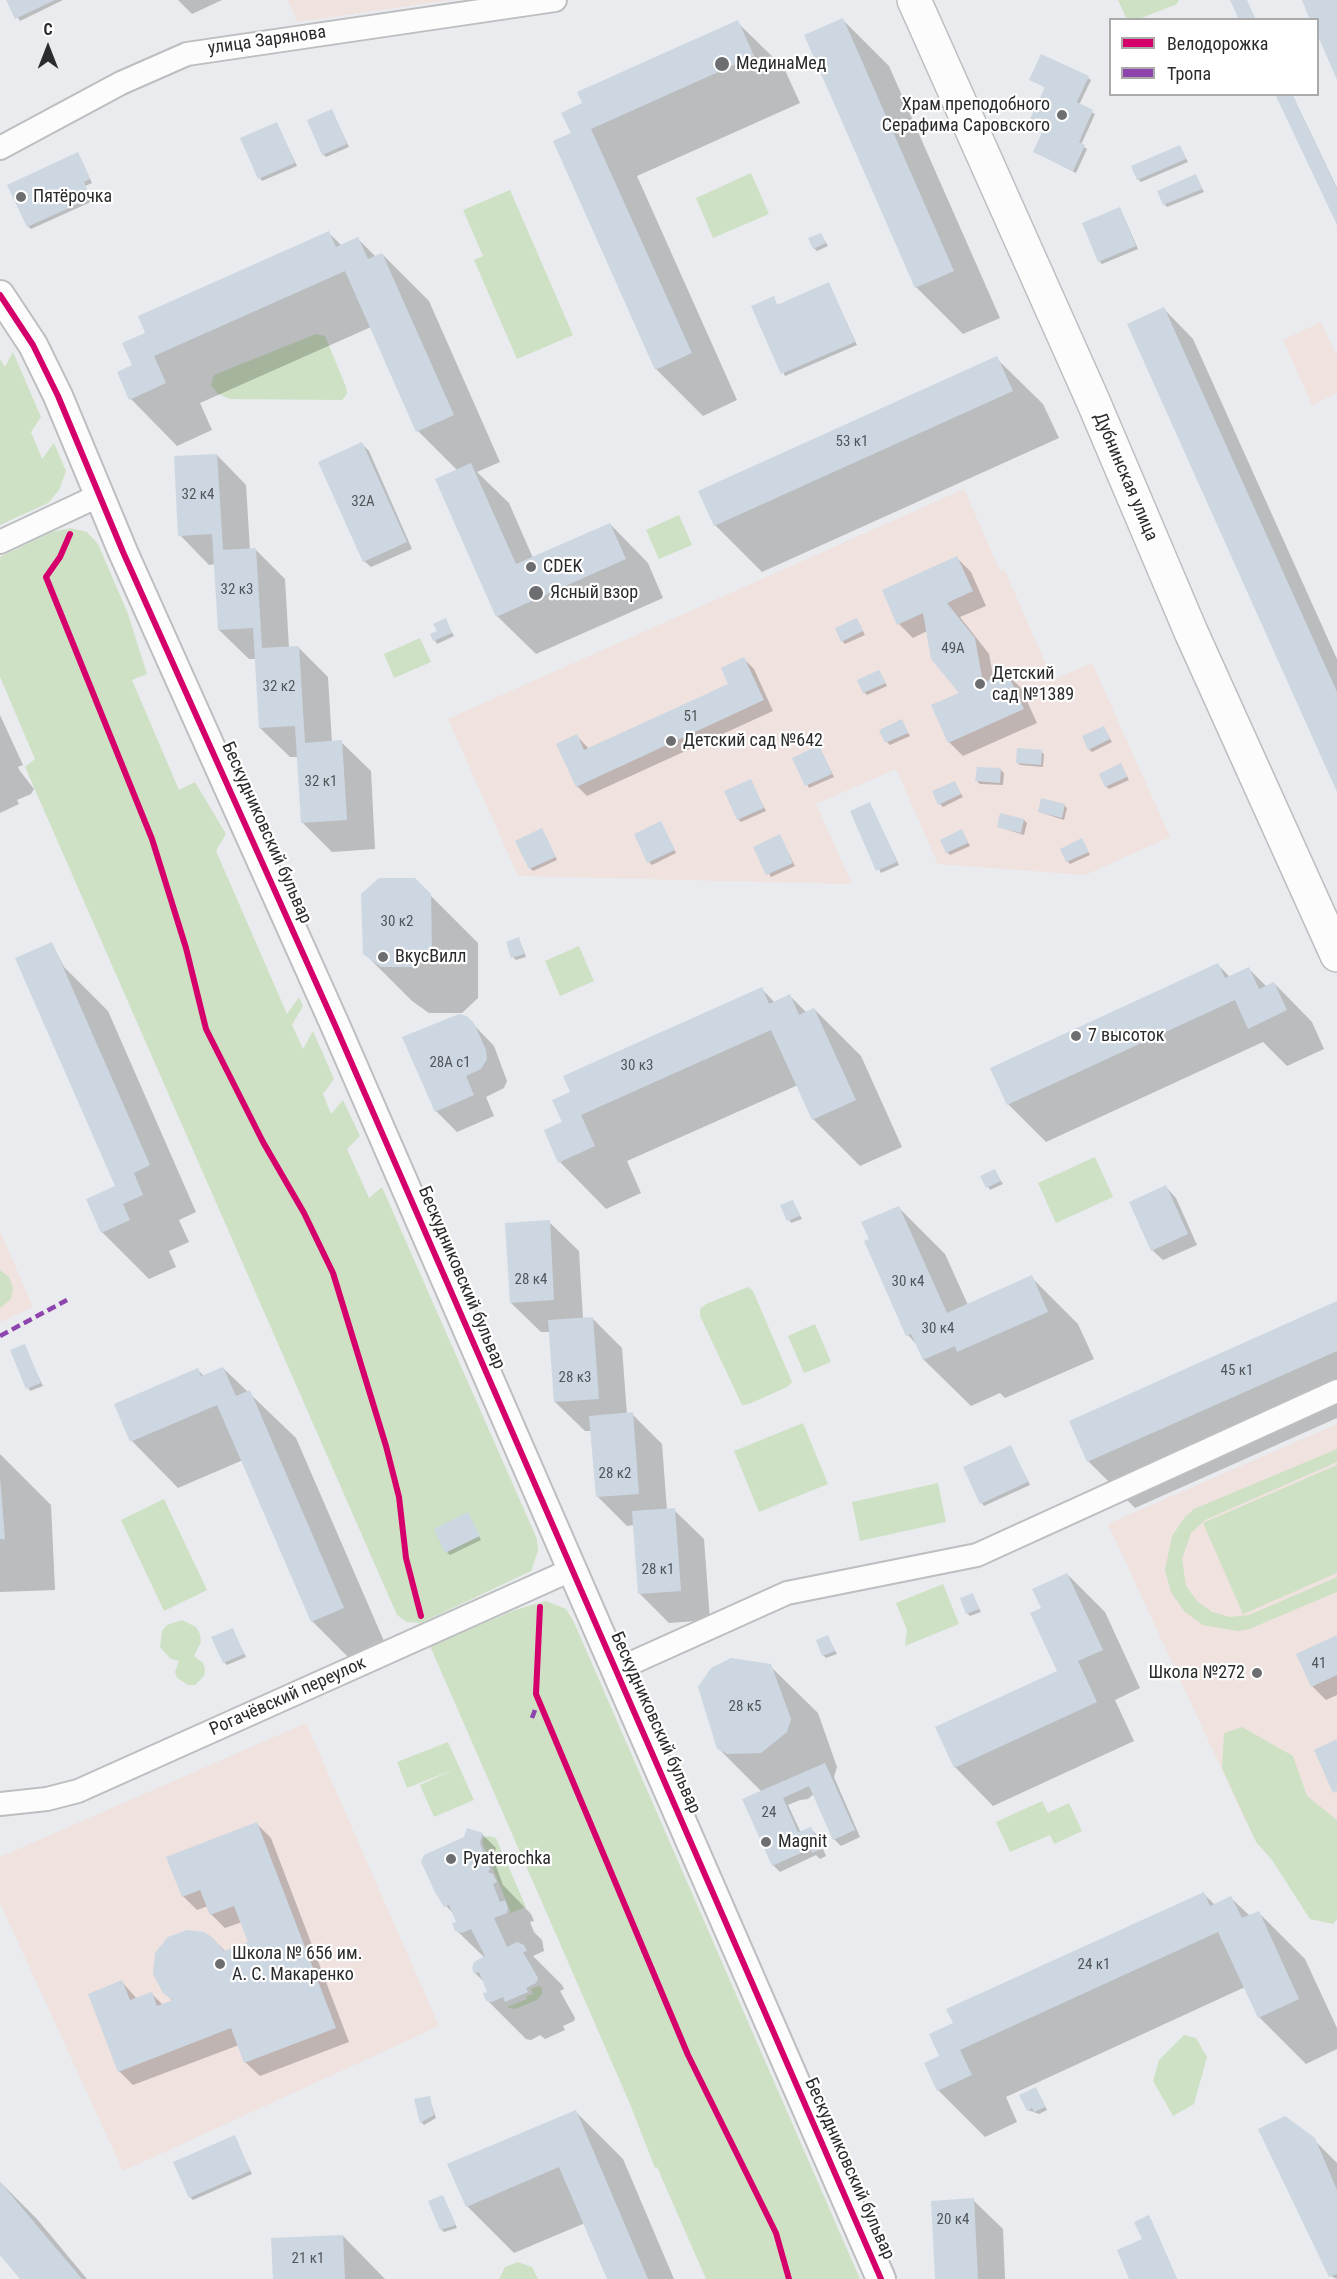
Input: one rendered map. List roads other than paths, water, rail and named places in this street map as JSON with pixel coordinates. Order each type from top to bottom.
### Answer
[{"type":"main road","name":"Дубнинская улица","points":[[914,0],[1066,339],[1191,632],[1337,955]]},
{"type":"street","name":"улица Зарянова","points":[[0,148],[136,75],[187,54],[555,0]]},
{"type":"street","name":"Бескудниковский бульвар","points":[[0,295],[33,345],[58,396],[335,1025],[881,2279]]},
{"type":"street","points":[[0,542],[100,495]]},
{"type":"street","points":[[616,1670],[787,1593],[977,1555],[1337,1391]]},
{"type":"street","name":"Рогачёвский переулок","points":[[0,1804],[47,1799],[78,1791],[571,1570]]},
{"type":"place","name":"МединаМед","points":[[722,64]]},
{"type":"place","name":"Храм преподобного Серафима Саровского","points":[[1062,115]]},
{"type":"place","name":"Пятёрочка","points":[[21,197]]},
{"type":"place","name":"CDEK","points":[[531,567]]},
{"type":"place","name":"Ясный взор","points":[[536,593]]},
{"type":"place","name":"Детский сад №1389","points":[[980,684]]},
{"type":"place","name":"Детский сад №642","points":[[671,741]]},
{"type":"place","name":"ВкусВилл","points":[[383,957]]},
{"type":"place","name":"7 высоток","points":[[1076,1036]]},
{"type":"place","name":"Школа №272","points":[[1257,1673]]},
{"type":"place","name":"Magnit","points":[[766,1842]]},
{"type":"place","name":"Pyaterochka","points":[[451,1859]]},
{"type":"place","name":"Школа № 656 им. А. С. Макаренко","points":[[220,1964]]}]
